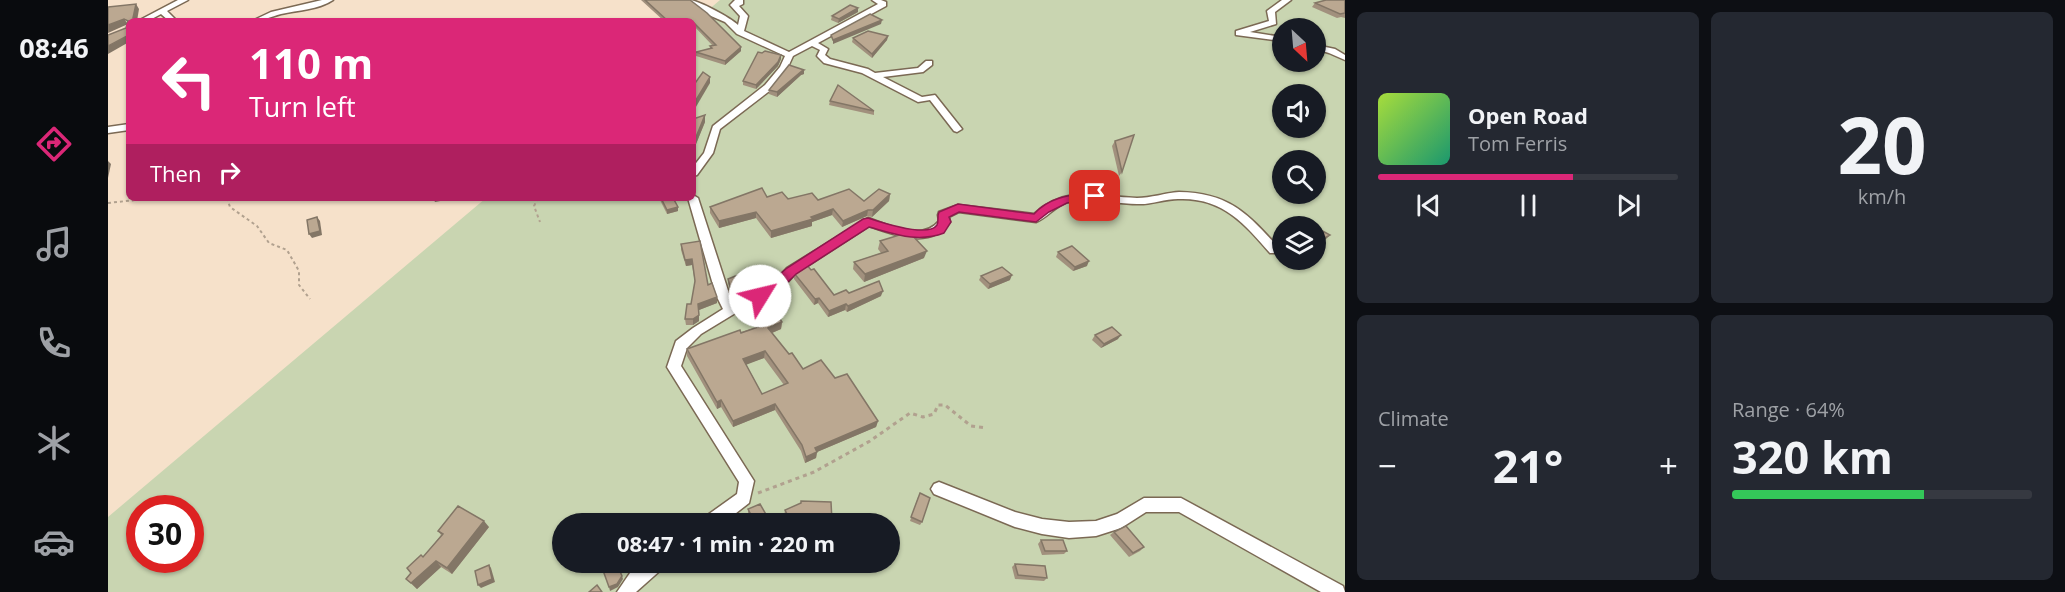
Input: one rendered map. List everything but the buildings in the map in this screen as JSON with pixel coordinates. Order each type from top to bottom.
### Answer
[{"type":"street","points":[[149,18],[184,0]]},
{"type":"street","points":[[262,18],[272,13],[291,11],[329,0]]},
{"type":"street","points":[[693,0],[707,11],[728,20],[740,32],[789,55]]},
{"type":"street","points":[[739,0],[740,2],[734,5],[744,16],[740,32]]},
{"type":"street","points":[[696,170],[706,161],[714,144],[716,128],[773,83],[787,63],[789,55],[883,4],[876,0]]},
{"type":"street","points":[[1273,18],[1272,11],[1287,0]]},
{"type":"street","points":[[163,12],[170,18]]},
{"type":"street","points":[[1272,22],[1239,33],[1272,38]]},
{"type":"street","points":[[811,42],[824,49],[821,56],[827,61],[848,65],[921,100],[932,97],[957,129]]},
{"type":"street","points":[[1326,50],[1345,58]]},
{"type":"street","points":[[872,76],[920,70],[930,63]]},
{"type":"street","points":[[108,130],[126,127]]},
{"type":"street","points":[[723,513],[744,498],[747,481],[674,367],[681,345],[748,299],[760,296],[780,283],[791,271],[868,222],[911,234],[930,234],[940,230],[945,222],[943,215],[958,208],[1036,218],[1045,209],[1064,200],[1095,196],[1141,201],[1163,200],[1172,196],[1190,196],[1212,200],[1233,209],[1272,248]]},
{"type":"street","points":[[694,201],[722,295],[730,311]]},
{"type":"street","points":[[939,489],[1014,521],[1063,531],[1110,525],[1128,519],[1144,505],[1180,505],[1337,592]]},
{"type":"street","points":[[625,592],[643,573]]},
{"type":"path","points":[[108,203],[126,201]]},
{"type":"path","points":[[228,201],[230,207],[257,226],[269,243],[287,250],[300,271],[299,285],[310,300]]},
{"type":"path","points":[[536,201],[534,206],[540,222]]},
{"type":"path","points":[[744,498],[814,472],[870,441],[910,413],[923,417],[934,414],[938,405],[945,405],[971,426],[986,428]]},
{"type":"green space","points":[[720,0],[1345,0],[1345,592],[108,592],[108,517],[126,502],[126,573],[204,573],[204,495],[134,495],[482,201],[696,201],[696,20]]},
{"type":"route","points":[[760,296],[780,283],[791,271],[868,222],[911,234],[930,234],[940,230],[945,222],[943,215],[958,208],[1036,218],[1045,209],[1064,200],[1095,196]]}]
